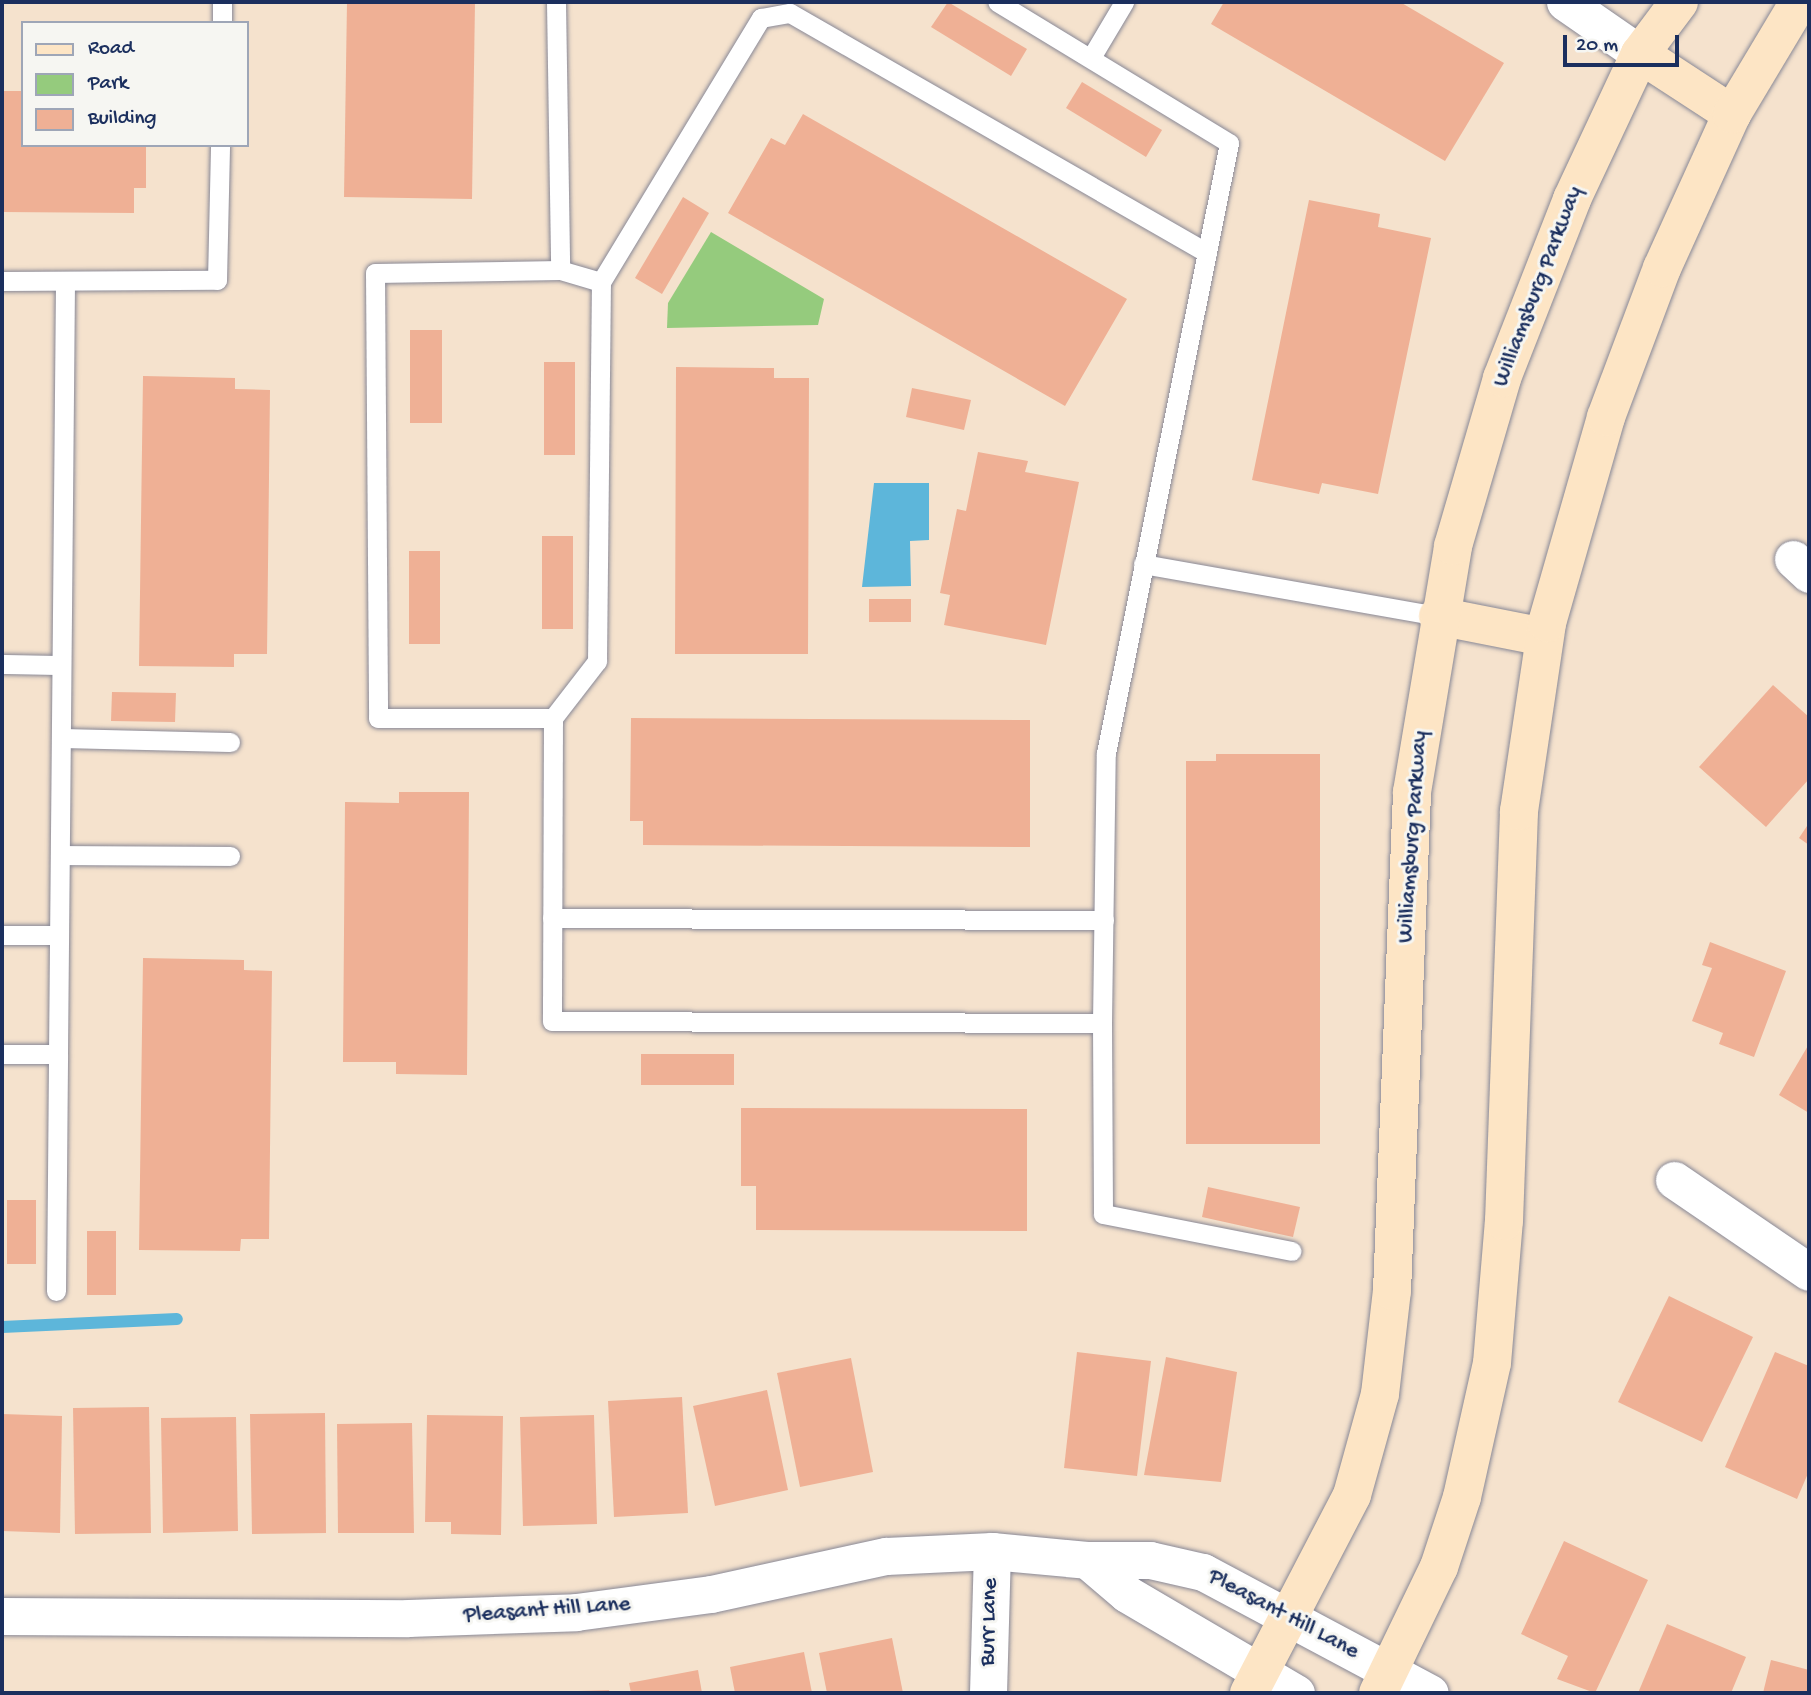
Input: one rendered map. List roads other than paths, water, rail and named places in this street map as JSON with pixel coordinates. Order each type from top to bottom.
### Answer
[{"type":"street","points":[[1565,2],[1732,114]]},
{"type":"street","name":"Williamsburg Parkway","points":[[1255,1683],[1352,1495],[1380,1394],[1392,1291],[1412,792],[1438,616],[1453,546],[1502,378],[1572,199],[1640,54],[1679,2]]},
{"type":"street","points":[[1383,1682],[1439,1567],[1462,1497],[1492,1363],[1504,1221],[1520,811],[1544,637],[1606,418],[1662,268],[1732,114],[1799,2]]},
{"type":"street","points":[[1438,616],[1544,637]]},
{"type":"street","points":[[1674,1180],[1809,1272]]},
{"type":"street","name":"Pleasant Hill Lane","points":[[2,1616],[408,1618],[576,1612],[711,1594],[886,1556],[992,1551],[1087,1560],[1150,1560],[1203,1572],[1290,1619],[1383,1682],[1430,1693]]},
{"type":"street","name":"Burr Lane","points":[[988,1693],[992,1551]]},
{"type":"street","points":[[1087,1560],[1127,1594],[1255,1683],[1296,1693]]},
{"type":"lane","points":[[222,2],[222,21]]},
{"type":"lane","points":[[555,2],[560,270]]},
{"type":"lane","points":[[998,2],[1092,56],[1230,143],[1106,753],[1102,1023],[1103,1214],[1291,1251]]},
{"type":"lane","points":[[1092,56],[1124,2]]},
{"type":"lane","points":[[1102,1023],[552,1021],[553,718],[597,661],[601,282],[761,18],[790,13],[1207,253]]},
{"type":"lane","points":[[2,281],[217,280],[219,147]]},
{"type":"lane","points":[[553,718],[378,718],[375,272],[560,270],[601,282]]},
{"type":"lane","points":[[56,1291],[65,281]]},
{"type":"lane","points":[[1143,564],[1438,616]]},
{"type":"lane","points":[[2,664],[61,665]]},
{"type":"lane","points":[[61,738],[230,742]]},
{"type":"lane","points":[[60,855],[230,856]]},
{"type":"lane","points":[[552,918],[1104,920]]},
{"type":"lane","points":[[2,935],[59,935]]},
{"type":"lane","points":[[2,1054],[58,1054]]},
{"type":"water","points":[[874,483],[929,483],[929,540],[910,541],[911,586],[862,587]]},
{"type":"waterway","points":[[2,1327],[177,1319]]}]
